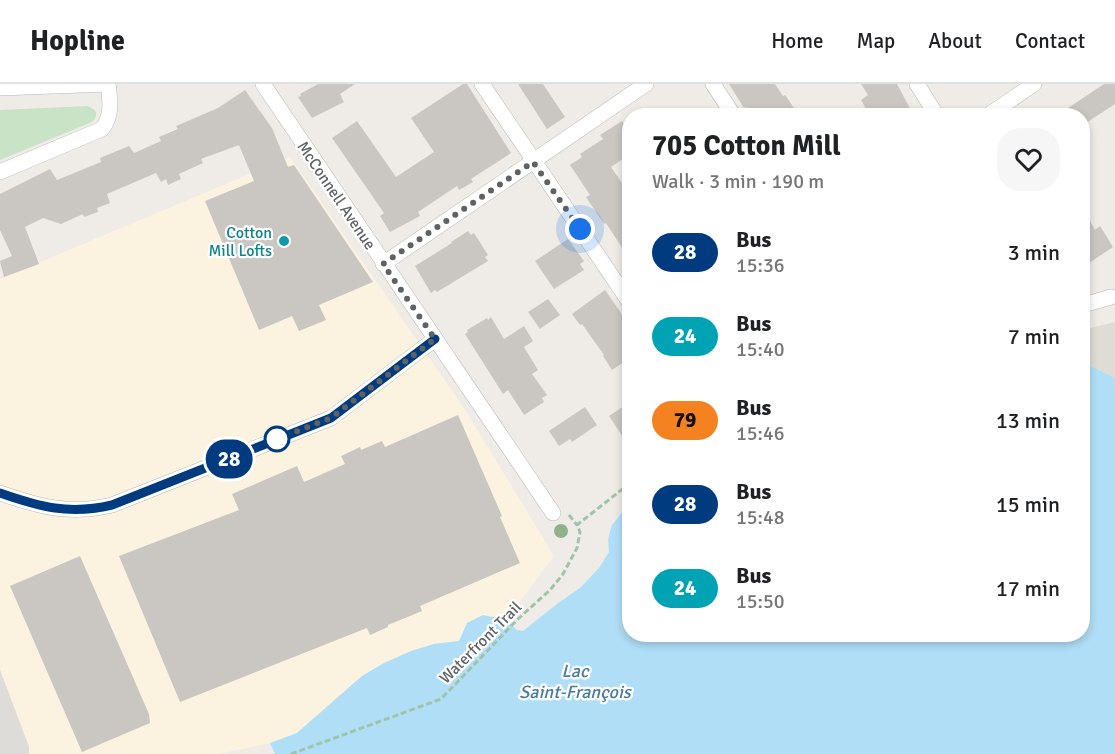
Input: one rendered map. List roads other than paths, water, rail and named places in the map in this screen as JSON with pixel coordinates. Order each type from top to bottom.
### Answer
[{"type":"street","points":[[0,88],[108,84],[110,109],[108,119],[102,129],[0,172]]},
{"type":"street","name":"McConnell Avenue","points":[[263,84],[383,264],[559,512]]},
{"type":"street","points":[[482,84],[622,291]]},
{"type":"street","points":[[383,264],[646,84]]},
{"type":"street","points":[[713,84],[729,108]]},
{"type":"street","points":[[917,84],[933,108]]},
{"type":"street","points":[[999,108],[1034,84]]},
{"type":"street","points":[[1090,303],[1111,297]]},
{"type":"street","points":[[0,493],[49,508],[66,510],[112,505],[331,418],[435,339]]},
{"type":"water","name":"Lac Saint-François","points":[[1090,366],[1115,378],[1115,754],[275,754],[270,743],[297,733],[362,676],[384,663],[434,644],[459,641],[467,623],[483,615],[506,620],[517,630],[523,631],[581,587],[599,568],[609,552],[608,539],[612,525],[622,513],[622,642],[1090,642]]},
{"type":"place","name":"Cotton Mill Lofts","points":[[284,241]]}]
